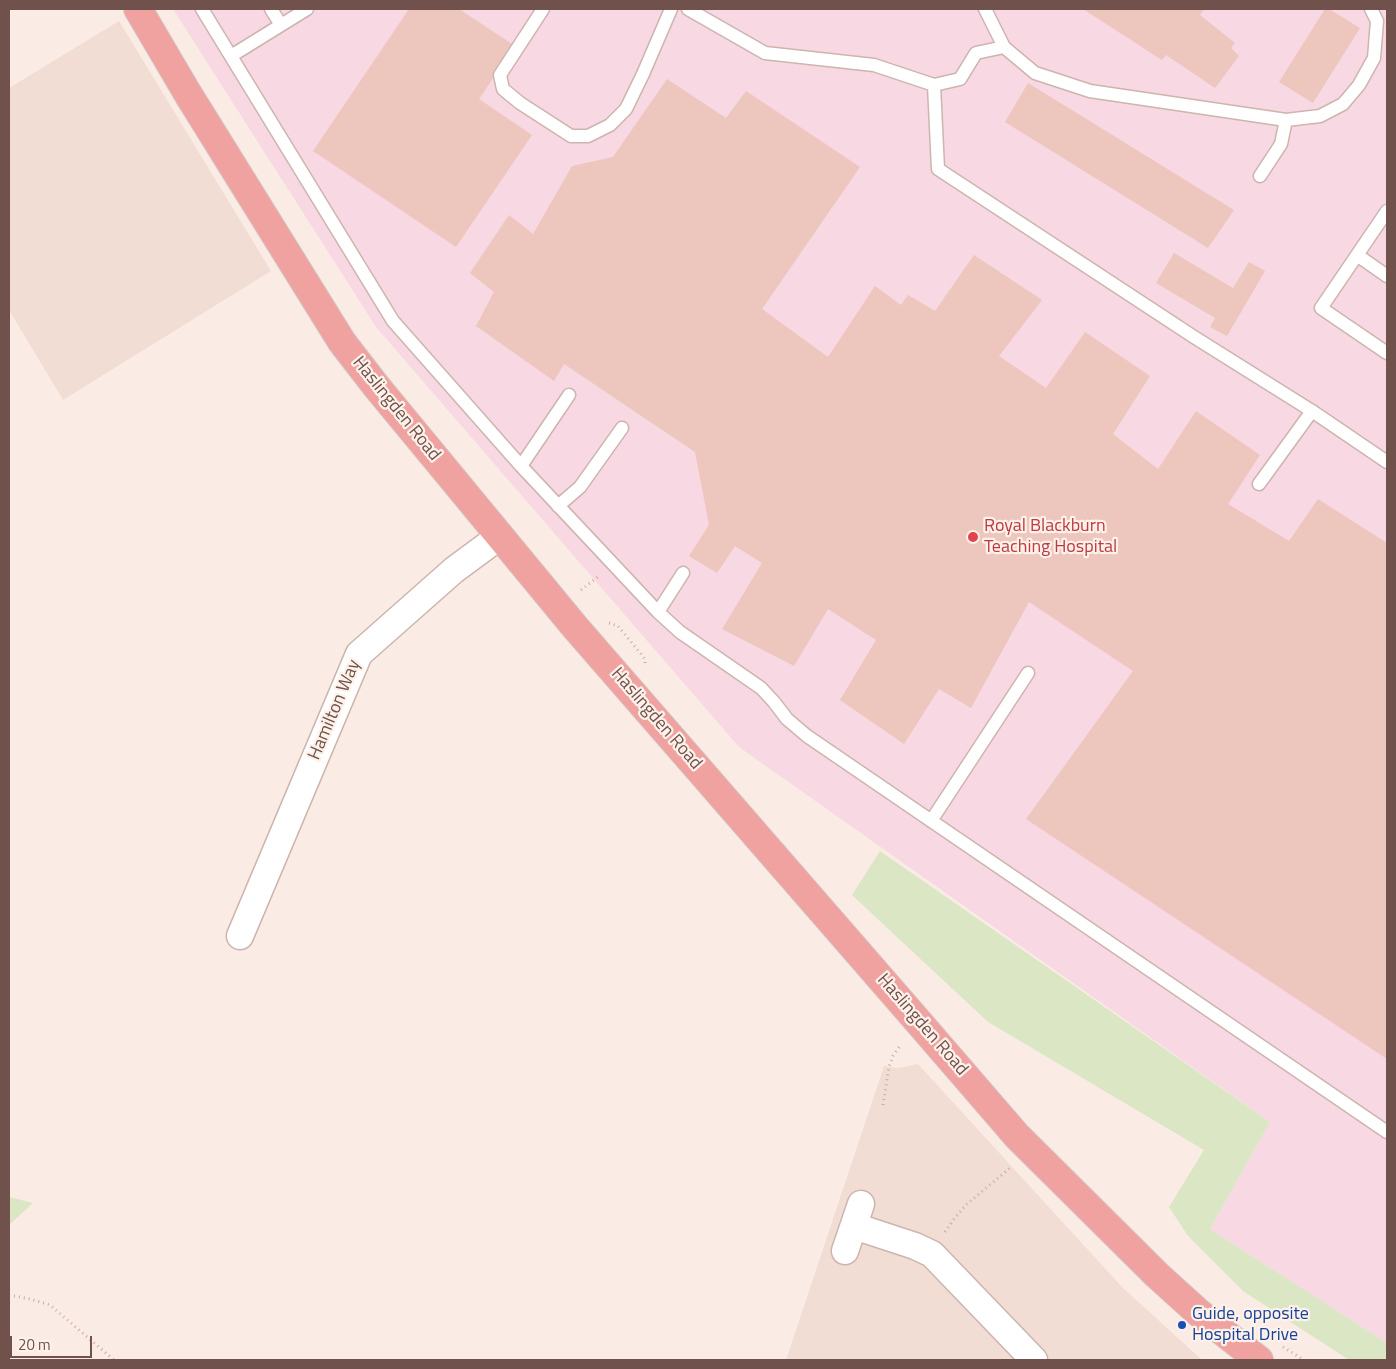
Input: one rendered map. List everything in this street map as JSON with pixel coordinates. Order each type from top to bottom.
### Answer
[{"type":"highway","name":"Haslingden Road","points":[[138,9],[188,94],[342,342],[376,386],[575,627],[1017,1136],[1157,1275],[1199,1313],[1259,1360]]},
{"type":"street","name":"Hamilton Way","points":[[240,936],[359,654],[454,570],[500,536]]},
{"type":"street","points":[[845,1252],[857,1215],[932,1254],[1034,1360]]},
{"type":"lane","points":[[202,9],[393,321],[521,466],[658,612],[680,632],[761,688],[787,719],[807,736],[1387,1132]]},
{"type":"lane","points":[[271,9],[280,25]]},
{"type":"lane","points":[[231,56],[307,9]]},
{"type":"lane","points":[[543,9],[500,75],[503,89],[520,103],[571,136],[588,136],[610,125],[626,109],[671,9]]},
{"type":"lane","points":[[688,9],[764,53],[874,65],[934,85],[960,79],[976,53],[1004,47]]},
{"type":"lane","points":[[985,9],[1004,47],[1035,73],[1090,91],[1166,104],[1286,120],[1320,116],[1343,104],[1359,84],[1374,58],[1376,21],[1371,9]]},
{"type":"lane","points":[[934,85],[938,169],[1194,337],[1312,411],[1387,462]]},
{"type":"lane","points":[[1260,176],[1281,144],[1286,120]]},
{"type":"lane","points":[[1387,211],[1321,308],[1387,353]]},
{"type":"lane","points":[[1357,255],[1387,276]]},
{"type":"lane","points":[[521,466],[569,396]]},
{"type":"lane","points":[[1259,484],[1312,411]]},
{"type":"lane","points":[[558,506],[580,487],[622,428]]},
{"type":"lane","points":[[658,612],[683,573]]},
{"type":"lane","points":[[931,821],[1028,673]]},
{"type":"path","points":[[883,1105],[889,1067],[893,1056],[902,1044]]},
{"type":"path","points":[[932,1254],[954,1219],[967,1204],[1032,1150]]},
{"type":"path","points":[[9,1295],[50,1305],[114,1360]]},
{"type":"shaded area","name":"Royal Blackburn Teaching Hospital","points":[[173,9],[1387,9],[1387,1343],[1210,1229],[1270,1122],[739,747],[376,327]]},
{"type":"shaded area","points":[[119,21],[271,271],[63,400],[9,310],[9,88]]},
{"type":"shaded area","points":[[918,1064],[1122,1287],[1202,1360],[786,1360],[884,1066],[898,1068]]},
{"type":"green space","points":[[880,851],[1270,1122],[1210,1229],[1387,1343],[1387,1360],[1349,1360],[1243,1291],[1188,1236],[1169,1207],[1204,1150],[988,1022],[852,895]]},
{"type":"green space","points":[[9,1197],[33,1203],[9,1225]]},
{"type":"building","points":[[409,9],[459,9],[515,46],[479,99],[532,135],[456,247],[313,151]]},
{"type":"building","points":[[1083,9],[1204,9],[1200,15],[1235,43],[1231,48],[1239,56],[1215,88],[1166,55],[1162,60]]},
{"type":"building","points":[[1325,9],[1329,9],[1360,28],[1313,103],[1279,82]]},
{"type":"building","name":"Royal Blackburn Teaching Hospital","points":[[667,79],[726,118],[746,91],[860,167],[762,309],[828,357],[875,286],[901,305],[908,295],[935,311],[974,255],[1042,300],[999,356],[1046,388],[1085,332],[1150,376],[1113,434],[1158,469],[1196,411],[1260,455],[1228,504],[1289,541],[1318,499],[1387,543],[1387,1059],[1026,819],[1133,671],[1029,602],[971,708],[939,689],[904,744],[840,700],[876,640],[828,609],[794,666],[722,629],[762,563],[735,546],[717,573],[689,556],[709,525],[695,452],[564,364],[554,381],[476,326],[494,292],[470,273],[509,215],[533,234],[572,166],[613,157]]},
{"type":"building","points":[[1028,83],[1234,210],[1208,248],[1005,122]]},
{"type":"building","points":[[1174,253],[1233,288],[1249,262],[1265,271],[1227,336],[1210,327],[1215,318],[1156,283]]},
{"type":"place","name":"Royal Blackburn Teaching Hospital","points":[[973,537]]},
{"type":"place","name":"Guide, opposite Hospital Drive","points":[[1182,1325]]}]
